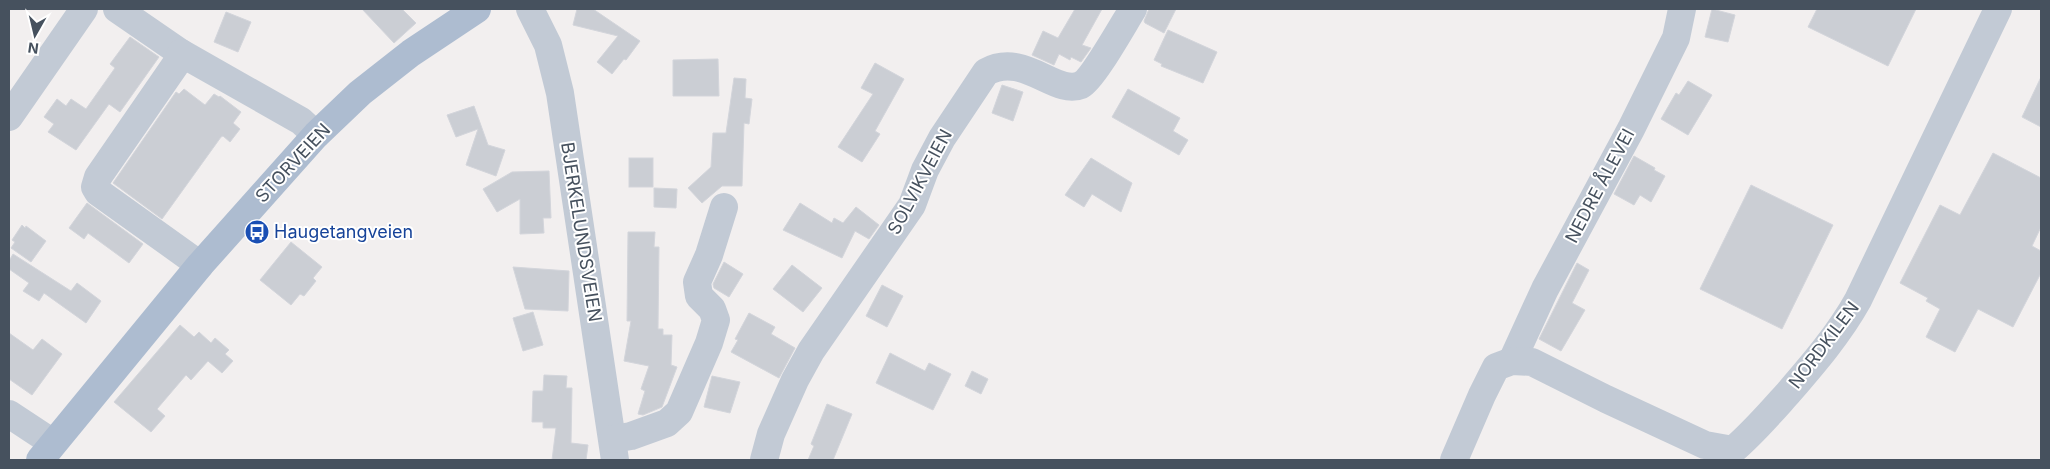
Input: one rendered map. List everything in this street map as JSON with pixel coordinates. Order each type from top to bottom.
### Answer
[{"type":"main road","name":"STORVEIEN","points":[[47,451],[200,266],[316,135],[360,93],[411,52],[477,9]]},
{"type":"street","points":[[9,118],[84,9]]},
{"type":"street","points":[[117,9],[181,53],[301,121],[316,135]]},
{"type":"street","name":"BJERKELUNDSVEIEN","points":[[530,9],[548,45],[560,93],[614,449]]},
{"type":"street","name":"SOLVIKVEIEN","points":[[764,460],[774,426],[799,373],[822,335],[912,205],[925,170],[942,138],[986,72],[996,67],[1009,65],[1024,68],[1069,86],[1081,85],[1092,76],[1133,9]]},
{"type":"street","name":"NEDRE ÅLEVEI","points":[[1512,361],[1545,289],[1676,38],[1682,9]]},
{"type":"street","name":"NORDKILEN","points":[[1512,361],[1532,362],[1606,399],[1705,444],[1733,450],[1753,433],[1804,374],[1847,319],[1858,300],[1998,9]]},
{"type":"street","points":[[181,53],[176,64],[98,177],[95,187],[98,192],[200,266]]},
{"type":"street","points":[[614,449],[631,436],[667,423],[680,412],[709,344],[716,320],[712,308],[699,296],[697,282],[709,255],[724,207]]},
{"type":"street","points":[[1454,460],[1496,367],[1512,361]]},
{"type":"street","points":[[9,414],[47,451]]},
{"type":"building","points":[[362,9],[402,9],[416,23],[394,43]]},
{"type":"building","points":[[577,9],[593,9],[640,41],[626,60],[624,59],[612,74],[597,62],[618,36],[573,25]]},
{"type":"building","points":[[1075,9],[1102,9],[1082,45],[1091,48],[1081,62],[1071,57],[1070,60],[1059,54],[1054,65],[1032,55],[1043,31],[1058,38]]},
{"type":"building","points":[[1149,9],[1176,9],[1164,33],[1145,23],[1144,21]]},
{"type":"building","points":[[1712,9],[1735,15],[1728,42],[1705,37]]},
{"type":"building","points":[[1817,9],[1916,9],[1888,66],[1808,27]]},
{"type":"building","points":[[226,12],[251,22],[238,52],[214,42]]},
{"type":"building","points":[[1168,30],[1217,52],[1203,83],[1161,66],[1162,64],[1154,60]]},
{"type":"building","points":[[130,37],[159,57],[120,112],[109,104],[76,150],[48,132],[54,124],[44,117],[57,99],[66,106],[71,99],[86,109],[115,68],[110,64]]},
{"type":"building","points":[[718,59],[719,96],[673,96],[673,60]]},
{"type":"building","points":[[875,63],[904,79],[875,131],[880,134],[862,162],[838,147],[873,94],[861,88]]},
{"type":"building","points":[[2041,77],[2041,127],[2022,117]]},
{"type":"building","points":[[734,78],[746,79],[745,98],[752,99],[749,124],[744,123],[742,186],[722,186],[702,203],[688,188],[711,167],[713,133],[726,133]]},
{"type":"building","points":[[1688,81],[1712,95],[1688,135],[1661,119],[1676,93],[1679,95]]},
{"type":"building","points":[[1002,85],[1023,92],[1013,121],[992,113]]},
{"type":"building","points":[[184,89],[205,105],[214,94],[220,96],[241,112],[233,123],[240,129],[230,142],[223,136],[221,137],[162,219],[113,183],[176,92],[179,94]]},
{"type":"building","points":[[1128,89],[1180,118],[1173,131],[1188,140],[1179,155],[1112,117]]},
{"type":"building","points":[[474,106],[488,145],[505,150],[496,176],[466,165],[478,129],[456,137],[447,115]]},
{"type":"building","points":[[1993,153],[2041,178],[2041,227],[2032,246],[2041,251],[2041,273],[2013,327],[1978,309],[1955,352],[1926,337],[1940,309],[1926,301],[1928,298],[1900,283],[1940,205],[1960,215]]},
{"type":"building","points":[[1634,156],[1665,176],[1651,202],[1640,195],[1634,205],[1614,194]]},
{"type":"building","points":[[629,158],[653,158],[653,187],[629,187]]},
{"type":"building","points":[[1091,158],[1132,183],[1121,212],[1092,194],[1084,207],[1065,195]]},
{"type":"building","points":[[549,171],[551,218],[543,218],[544,233],[520,234],[520,199],[497,212],[483,189],[512,172]]},
{"type":"building","points":[[1751,185],[1833,225],[1782,329],[1700,289]]},
{"type":"building","points":[[654,188],[677,189],[676,208],[654,207]]},
{"type":"building","points":[[87,203],[143,244],[129,263],[88,233],[84,239],[69,228]]},
{"type":"building","points":[[800,203],[832,223],[834,218],[843,223],[856,207],[879,225],[869,239],[855,231],[842,258],[783,230]]},
{"type":"building","points":[[22,225],[46,241],[31,262],[11,248],[15,242],[12,240]]},
{"type":"building","points":[[628,232],[655,232],[654,247],[659,247],[658,329],[663,329],[663,335],[672,335],[671,365],[677,367],[662,407],[643,415],[638,414],[645,391],[641,389],[649,366],[624,361],[631,321],[627,321]]},
{"type":"building","points":[[291,242],[322,267],[313,278],[316,281],[304,296],[300,294],[291,305],[260,280]]},
{"type":"building","points":[[13,254],[71,291],[77,283],[101,301],[86,323],[44,293],[39,301],[23,291],[29,283],[9,269],[9,261]]},
{"type":"building","points":[[724,262],[743,274],[729,297],[714,288],[713,284]]},
{"type":"building","points":[[1577,263],[1589,270],[1572,303],[1585,310],[1561,351],[1539,339]]},
{"type":"building","points":[[792,265],[822,288],[803,312],[773,289]]},
{"type":"building","points":[[513,267],[569,271],[568,311],[525,309]]},
{"type":"building","points":[[882,285],[903,296],[887,327],[866,316]]},
{"type":"building","points":[[533,312],[543,345],[523,351],[513,318]]},
{"type":"building","points":[[749,313],[775,327],[771,334],[795,348],[779,378],[731,352],[738,340],[735,339]]},
{"type":"building","points":[[180,325],[194,337],[199,332],[211,343],[215,338],[229,350],[225,354],[233,361],[222,373],[208,361],[191,380],[186,375],[157,409],[165,416],[151,432],[114,402]]},
{"type":"building","points":[[9,333],[33,350],[42,339],[62,354],[32,395],[9,379]]},
{"type":"building","points":[[890,353],[925,371],[929,363],[951,374],[933,410],[876,383]]},
{"type":"building","points":[[972,371],[988,379],[981,394],[965,386]]},
{"type":"building","points":[[544,375],[567,376],[566,388],[572,388],[571,443],[588,445],[586,460],[552,460],[556,428],[543,428],[543,422],[532,422],[533,391],[543,391]]},
{"type":"building","points":[[712,376],[740,382],[730,413],[704,407]]},
{"type":"building","points":[[827,404],[852,414],[833,460],[808,460],[814,446],[811,444]]},
{"type":"place","name":"Haugetangveien","points":[[257,232]]}]
